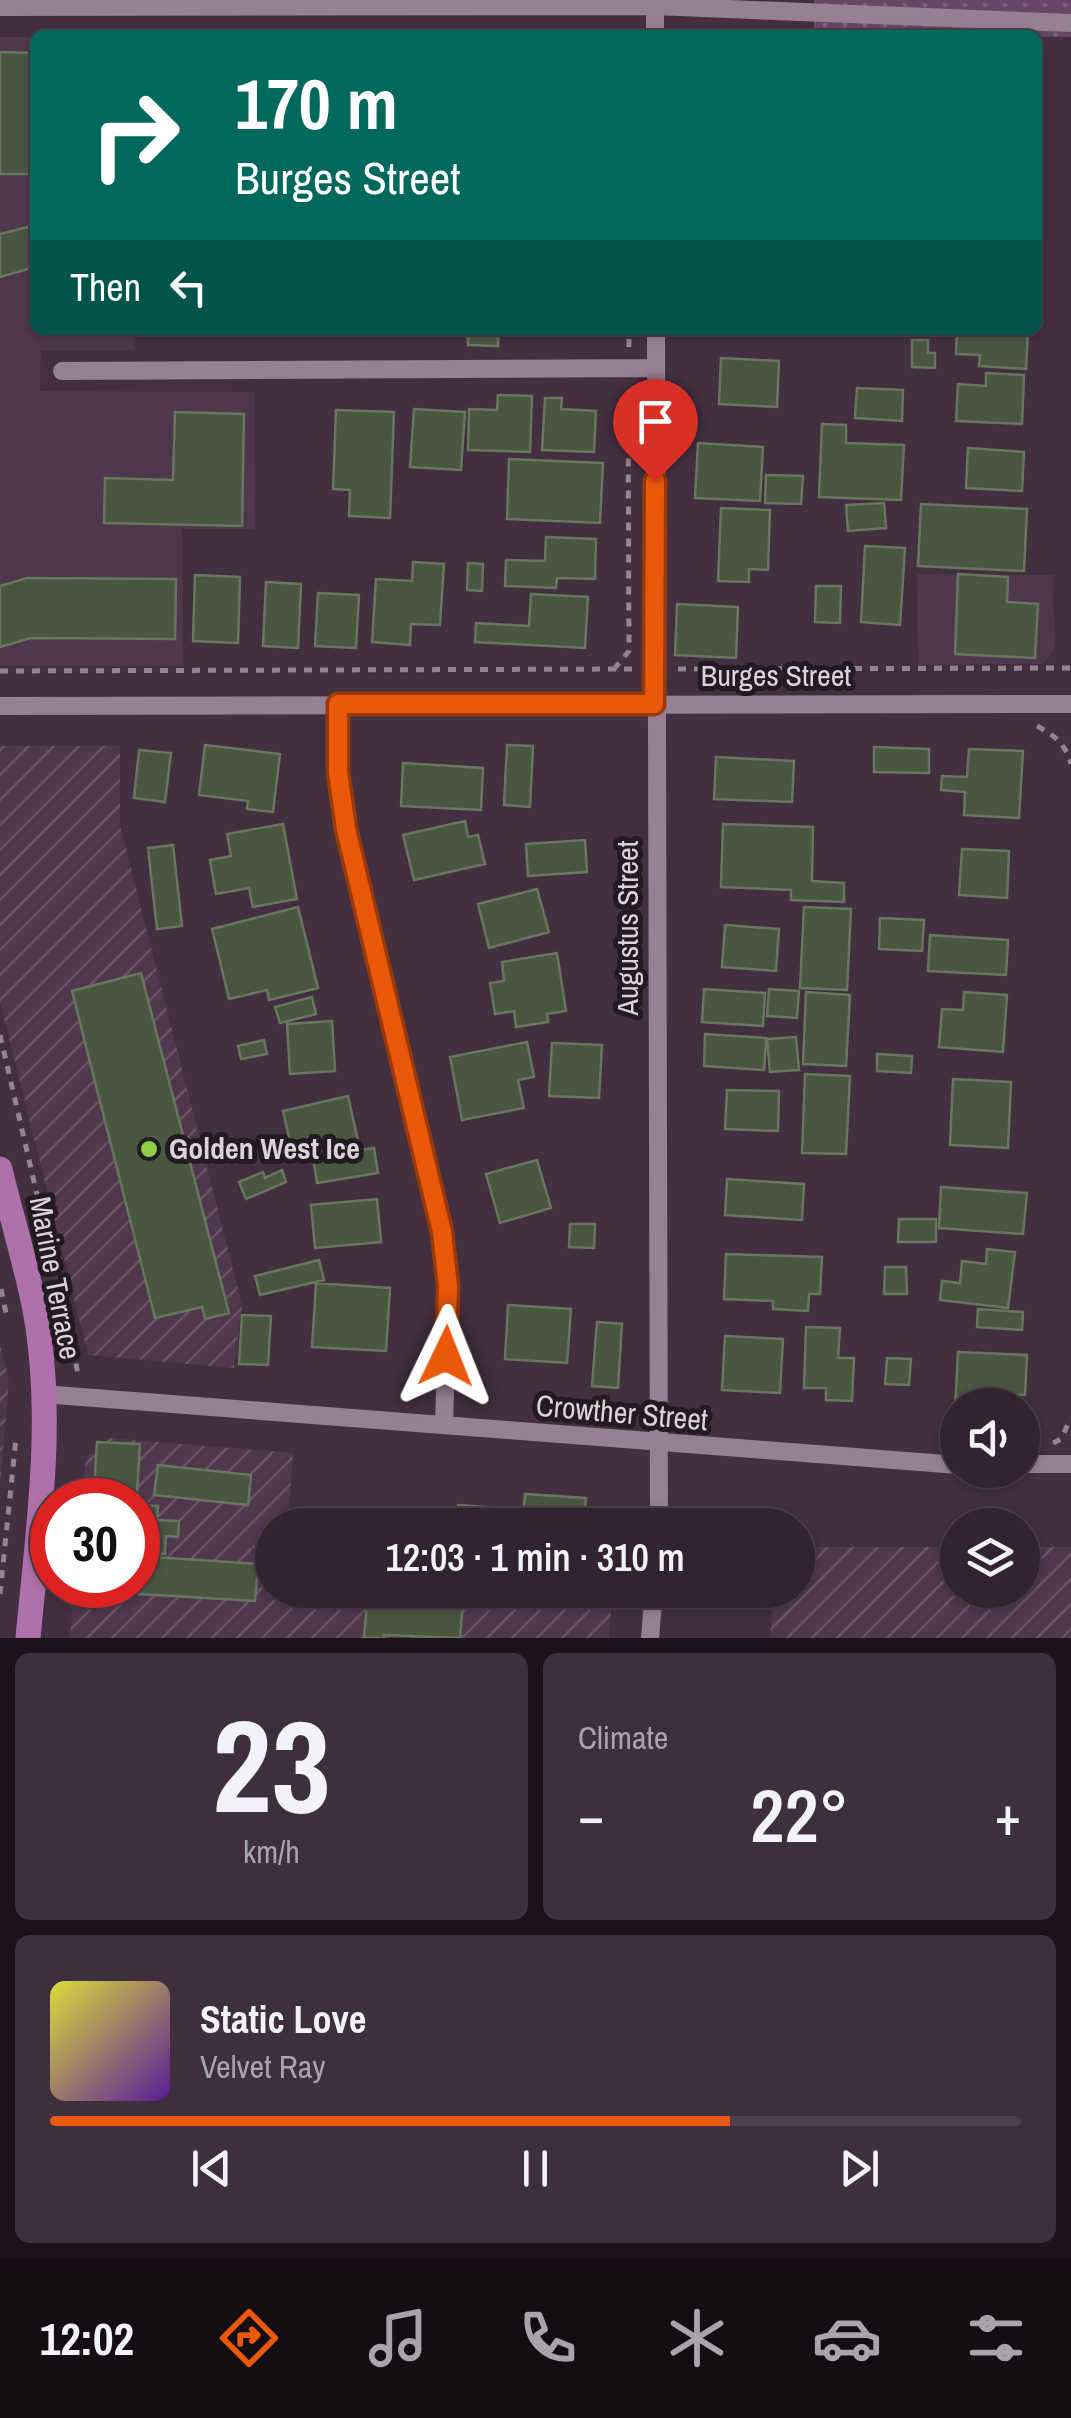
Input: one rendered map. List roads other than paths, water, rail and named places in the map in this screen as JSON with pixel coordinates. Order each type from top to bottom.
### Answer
[{"type":"main road","name":"Marine Terrace","points":[[0,1169],[35,1312],[43,1394],[44,1473],[28,1638]]},
{"type":"street","points":[[0,7],[159,3],[655,3],[855,7],[1071,23]]},
{"type":"street","points":[[655,3],[655,30]]},
{"type":"street","name":"Augustus Street","points":[[656,335],[659,1508]]},
{"type":"street","points":[[62,371],[656,368]]},
{"type":"street","points":[[338,704],[338,772],[346,829],[442,1232],[448,1286],[444,1426]]},
{"type":"street","name":"Burges Street","points":[[0,706],[1071,704]]},
{"type":"street","name":"Crowther Street","points":[[43,1394],[940,1464]]},
{"type":"street","points":[[1040,1464],[1071,1464]]},
{"type":"street","points":[[650,1638],[652,1608]]},
{"type":"place","name":"Golden West Ice","points":[[149,1149]]}]
